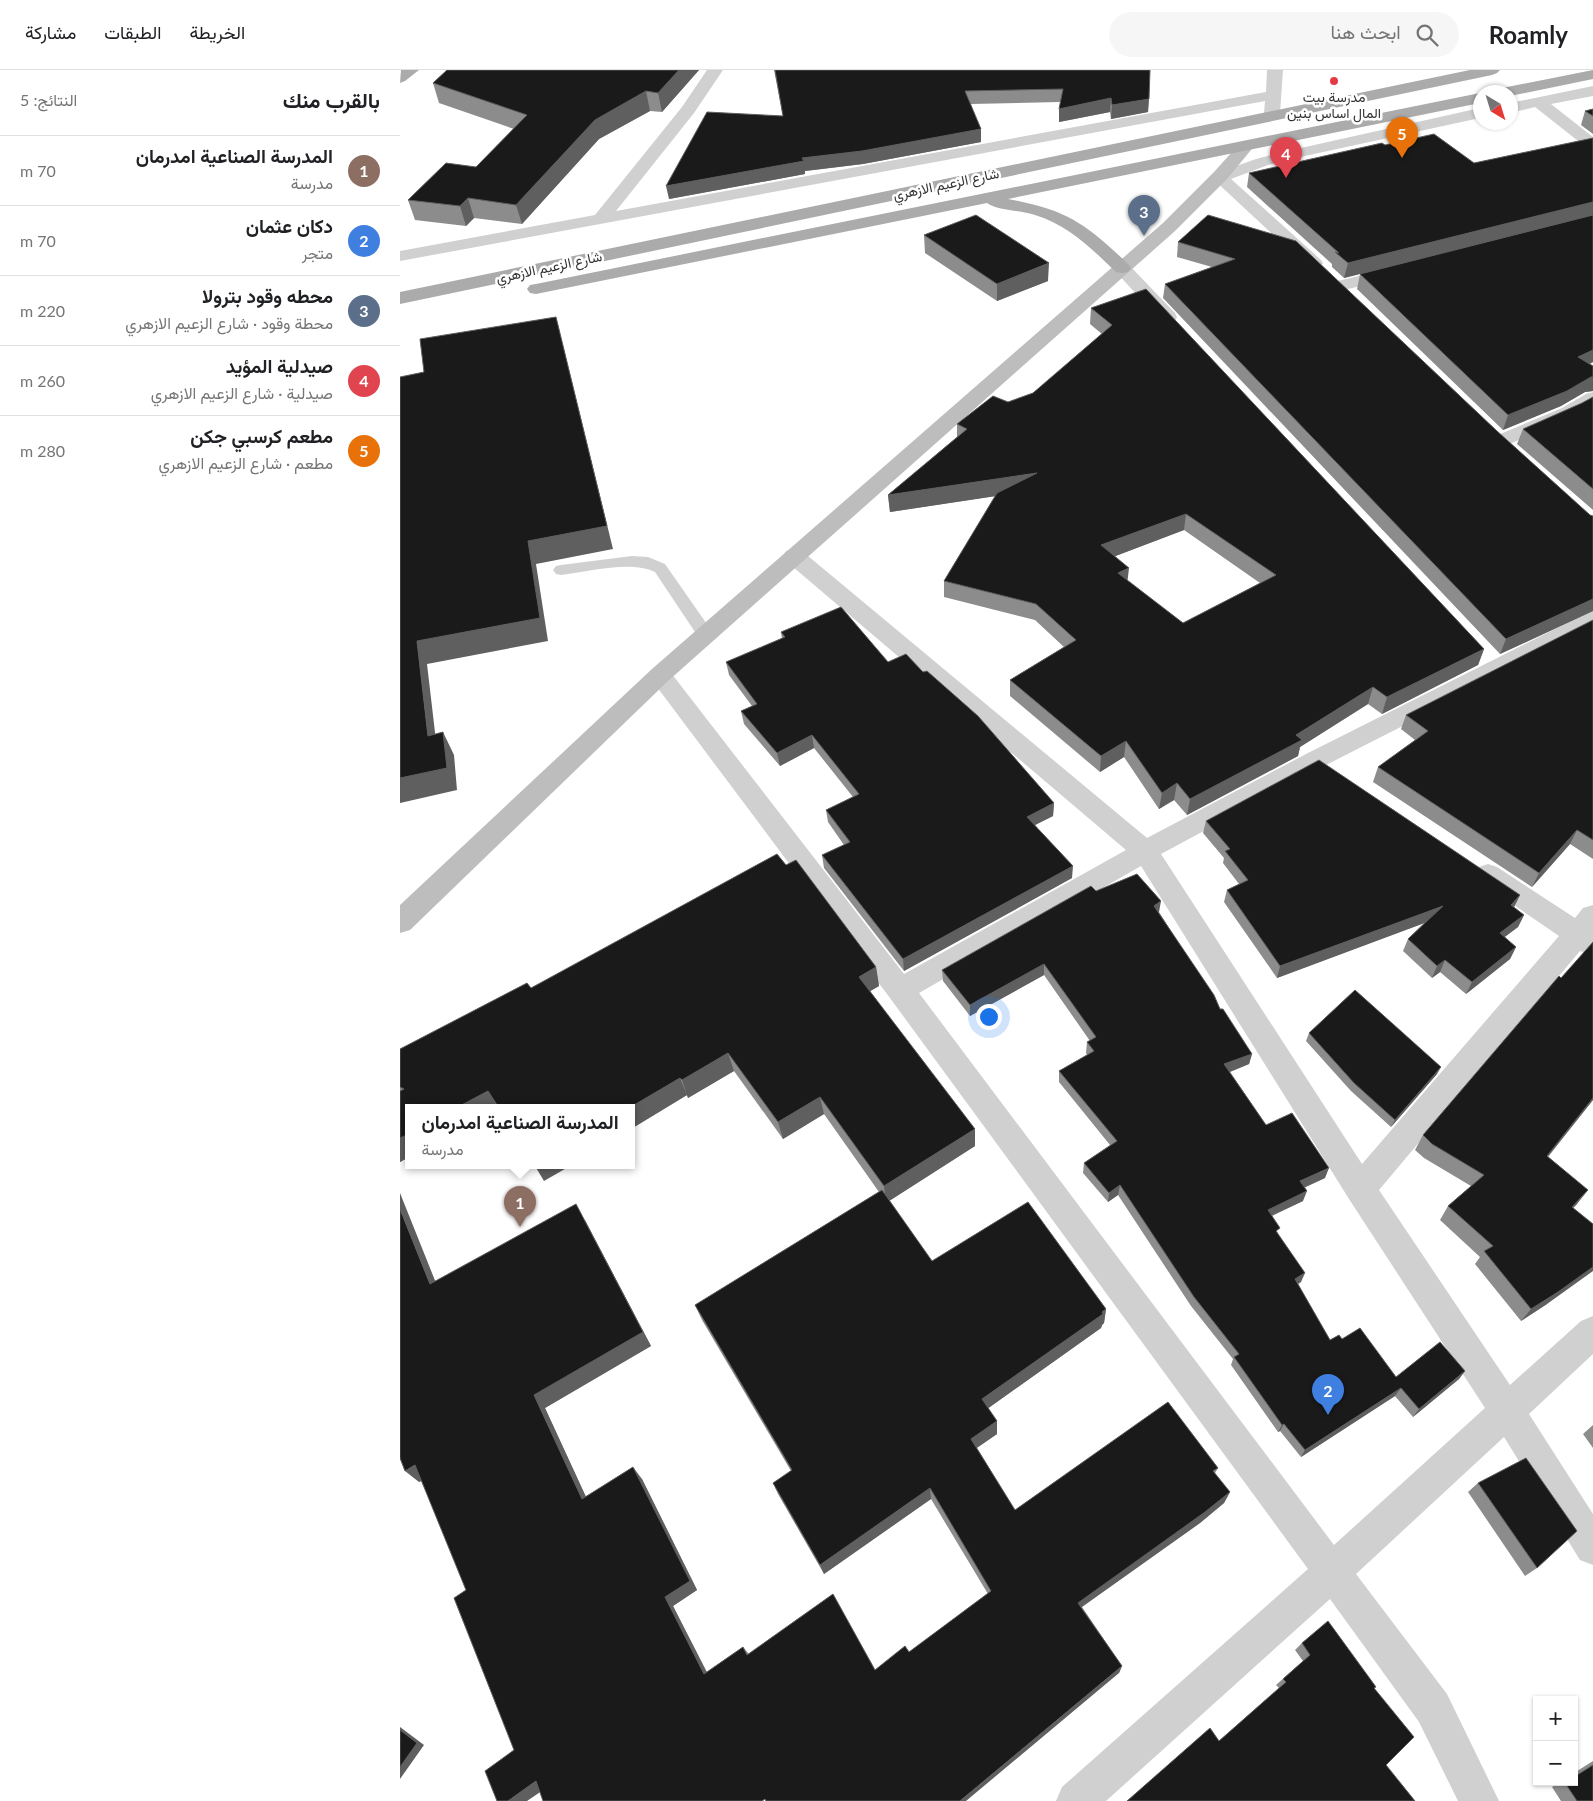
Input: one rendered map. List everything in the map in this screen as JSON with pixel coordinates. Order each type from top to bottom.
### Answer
[{"type":"main road","points":[[400,78],[411,70]]},
{"type":"main road","name":"شارع الزعيم الازهري","points":[[400,298],[1492,70]]},
{"type":"main road","points":[[1518,90],[1593,74]]},
{"type":"main road","name":"شارع الزعيم الازهري","points":[[516,293],[1473,99]]},
{"type":"main road","points":[[980,199],[1049,213],[1078,229],[1122,268]]},
{"type":"street","points":[[600,220],[688,110],[715,70]]},
{"type":"street","points":[[1271,115],[1275,70]]},
{"type":"street","points":[[1518,106],[1593,91]]},
{"type":"street","points":[[400,256],[1274,95]]},
{"type":"street","points":[[1538,102],[1593,145]]},
{"type":"street","points":[[1220,178],[1262,162],[1289,155],[1473,115]]},
{"type":"street","points":[[400,922],[660,675],[1031,350],[1067,314],[1122,268],[1220,178],[1245,147]]},
{"type":"street","points":[[1220,178],[1354,300]]},
{"type":"street","points":[[1340,286],[1415,267]]},
{"type":"street","points":[[1122,268],[1178,328]]},
{"type":"street","points":[[1500,441],[1569,412],[1593,398]]},
{"type":"street","points":[[794,556],[1145,851],[1360,1189],[1507,1410],[1593,1547]]},
{"type":"street","points":[[900,990],[1145,851],[1317,759],[1489,660],[1593,619]]},
{"type":"street","points":[[660,675],[900,990],[1433,1708],[1479,1801]]},
{"type":"street","points":[[1317,759],[1342,775]]},
{"type":"street","points":[[1360,1189],[1588,932],[1472,864]]},
{"type":"street","points":[[1076,1801],[1331,1573],[1593,1332]]},
{"type":"lane","points":[[561,570],[632,561],[648,562],[660,568],[705,634]]},
{"type":"building","points":[[447,70],[679,70],[658,93],[646,91],[595,120],[516,205],[468,198],[460,206],[408,200],[446,163],[476,167],[527,115],[433,83]]},
{"type":"building","points":[[775,70],[1150,70],[1149,99],[1112,105],[1111,98],[1059,109],[1063,89],[965,91],[981,129],[862,151],[802,158],[804,161],[666,186],[707,112],[783,116]]},
{"type":"building","points":[[1593,109],[1593,116],[1585,111]]},
{"type":"building","points":[[1434,134],[1474,163],[1593,138],[1593,202],[1348,263],[1249,173],[1382,143],[1385,145]]},
{"type":"building","points":[[976,215],[1049,263],[997,284],[924,235]]},
{"type":"building","points":[[1208,215],[1296,241],[1497,431],[1593,516],[1593,599],[1506,639],[1165,284],[1235,259],[1178,242]]},
{"type":"building","points":[[1593,215],[1593,350],[1578,357],[1593,366],[1593,377],[1567,391],[1508,415],[1360,274]]},
{"type":"building","points":[[1146,289],[1484,649],[1387,697],[1373,687],[1296,735],[1302,740],[1190,799],[1177,783],[1162,793],[1126,741],[1101,756],[1010,680],[1076,640],[1036,604],[944,581],[997,493],[1037,473],[888,495],[967,429],[957,424],[993,396],[1008,402],[1033,393],[1112,325],[1091,308]],"holes":[[[1186,514],[1276,575],[1183,623],[1118,573],[1129,568],[1101,545]]]},
{"type":"building","points":[[556,317],[607,526],[528,541],[540,618],[417,641],[428,736],[443,732],[447,768],[400,778],[400,377],[424,372],[420,339]]},
{"type":"building","points":[[1593,397],[1593,489],[1523,429]]},
{"type":"building","points":[[841,607],[888,662],[906,654],[923,672],[927,671],[978,716],[1054,803],[1027,817],[1073,866],[903,959],[822,855],[850,842],[826,810],[859,794],[812,735],[777,753],[741,711],[757,704],[726,662],[785,637],[781,632]]},
{"type":"building","points":[[1593,620],[1593,840],[1577,830],[1539,873],[1378,767],[1428,731],[1406,715]]},
{"type":"building","points":[[1319,760],[1520,895],[1511,905],[1524,915],[1500,933],[1516,947],[1472,982],[1445,960],[1437,966],[1408,939],[1443,906],[1280,966],[1227,890],[1248,880],[1225,851],[1230,849],[1206,821]]},
{"type":"building","points":[[777,854],[786,865],[796,860],[876,967],[859,977],[975,1129],[884,1186],[820,1097],[778,1122],[728,1053],[635,1104],[496,1104],[488,1091],[464,1104],[405,1104],[405,1136],[400,1138],[400,1091],[404,1089],[400,1087],[400,1049],[527,983],[531,988]]},
{"type":"building","points":[[1137,874],[1161,901],[1154,906],[1214,995],[1220,1009],[1223,1009],[1252,1054],[1224,1064],[1266,1125],[1292,1113],[1329,1168],[1300,1181],[1307,1191],[1268,1210],[1280,1228],[1276,1231],[1305,1273],[1295,1279],[1330,1340],[1339,1335],[1342,1339],[1360,1328],[1396,1377],[1440,1342],[1465,1371],[1419,1409],[1401,1388],[1305,1450],[1284,1424],[1282,1425],[1234,1357],[1239,1354],[1194,1297],[1120,1185],[1109,1193],[1084,1163],[1117,1141],[1059,1071],[1094,1051],[1087,1042],[1096,1037],[1044,964],[970,1005],[942,970],[1091,886],[1096,891]]},
{"type":"building","points":[[1593,942],[1593,1098],[1547,1156],[1588,1190],[1572,1207],[1593,1224],[1593,1267],[1531,1309],[1484,1251],[1493,1246],[1448,1206],[1484,1175],[1432,1144],[1423,1135],[1559,976],[1561,978]]},
{"type":"building","points":[[1355,990],[1441,1067],[1395,1120],[1354,1083],[1309,1033]]},
{"type":"building","points":[[882,1190],[932,1261],[1028,1202],[1106,1309],[1102,1312],[1103,1314],[982,1399],[997,1421],[971,1439],[1015,1510],[1168,1402],[1218,1468],[1213,1471],[1230,1492],[1078,1603],[1122,1666],[960,1801],[766,1801],[765,1799],[762,1801],[543,1801],[536,1781],[508,1801],[497,1801],[485,1771],[514,1750],[454,1598],[466,1590],[415,1465],[405,1471],[400,1458],[400,1209],[430,1284],[576,1204],[643,1332],[534,1395],[582,1499],[633,1467],[690,1581],[665,1597],[704,1674],[743,1647],[747,1655],[833,1594],[875,1670],[905,1646],[909,1652],[991,1591],[930,1488],[820,1565],[773,1483],[792,1470],[695,1305]]},
{"type":"building","points":[[1526,1458],[1577,1531],[1537,1568],[1478,1483]]},
{"type":"building","points":[[1328,1621],[1376,1687],[1374,1688],[1414,1737],[1386,1765],[1415,1801],[1127,1801],[1210,1728],[1219,1741],[1286,1682],[1283,1679],[1310,1655],[1302,1643]]},
{"type":"building","points":[[400,1730],[417,1743],[400,1767]]},
{"type":"building","points":[[1593,1765],[1593,1801],[1577,1801],[1567,1786],[1578,1786],[1578,1774]]},
{"type":"place","name":"مدرسة بيت المال اساس بنين","points":[[1334,81]]},
{"type":"place","name":"مطعم كرسبي جكن","points":[[1402,158]]},
{"type":"place","name":"صيدلية المؤيد","points":[[1286,178]]},
{"type":"place","name":"محطه وقود بترولا","points":[[1144,236]]},
{"type":"place","name":"المدرسة الصناعية امدرمان","points":[[520,1227]]},
{"type":"place","name":"دكان عثمان","points":[[1328,1415]]}]
